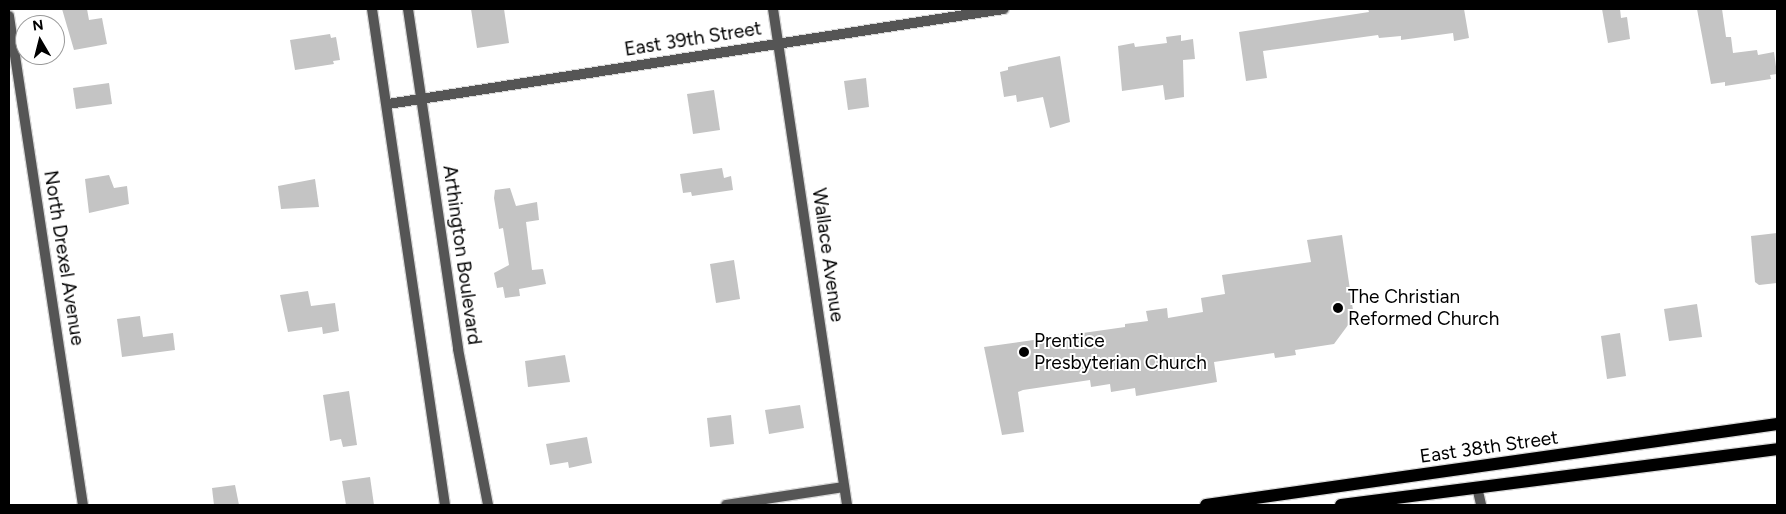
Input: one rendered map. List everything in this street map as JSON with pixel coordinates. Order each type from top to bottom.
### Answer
[{"type":"main road","name":"East 38th Street","points":[[1206,505],[1777,424]]},
{"type":"main road","name":"East 38th Street","points":[[1341,505],[1777,449]]},
{"type":"street","points":[[372,9],[388,104],[445,505]]},
{"type":"street","name":"Arthington Boulevard","points":[[408,9],[458,348],[488,505]]},
{"type":"street","name":"Wallace Avenue","points":[[774,9],[848,505]]},
{"type":"street","name":"East 39th Street","points":[[388,104],[1004,9]]},
{"type":"street","name":"North Drexel Avenue","points":[[9,16],[83,505]]},
{"type":"street","points":[[726,505],[844,487]]},
{"type":"street","points":[[1477,487],[1481,505]]},
{"type":"building","points":[[62,9],[87,9],[89,20],[102,18],[107,44],[74,50]]},
{"type":"building","points":[[471,9],[504,9],[509,43],[477,48]]},
{"type":"building","points":[[1368,9],[1464,9],[1469,38],[1454,41],[1453,33],[1401,40],[1401,36],[1379,38],[1378,35],[1263,51],[1267,78],[1246,81],[1239,32],[1369,12]]},
{"type":"building","points":[[1602,9],[1620,9],[1621,18],[1627,17],[1630,39],[1608,43]]},
{"type":"building","points":[[1697,9],[1722,9],[1726,37],[1731,37],[1733,53],[1757,50],[1758,55],[1774,52],[1777,74],[1770,75],[1771,79],[1725,86],[1725,82],[1711,84]]},
{"type":"building","points":[[330,34],[331,38],[336,37],[340,60],[333,61],[334,64],[295,70],[290,40]]},
{"type":"building","points":[[1181,35],[1181,41],[1193,39],[1195,59],[1183,60],[1184,97],[1165,100],[1163,85],[1122,91],[1118,46],[1134,43],[1135,47],[1167,43],[1166,37]]},
{"type":"building","points":[[1060,56],[1070,122],[1050,128],[1043,97],[1017,102],[1016,95],[1004,97],[1000,72],[1008,70],[1008,67]]},
{"type":"building","points":[[866,78],[869,107],[848,110],[844,81]]},
{"type":"building","points":[[109,83],[112,104],[76,109],[73,88]]},
{"type":"building","points":[[714,90],[720,130],[693,134],[687,94]]},
{"type":"building","points":[[722,168],[724,178],[731,176],[733,190],[692,196],[691,192],[683,193],[680,174]]},
{"type":"building","points":[[109,175],[114,188],[127,186],[129,204],[89,213],[85,179]]},
{"type":"building","points":[[315,179],[319,207],[281,209],[278,186]]},
{"type":"building","points":[[510,188],[516,206],[537,202],[539,220],[526,222],[532,270],[543,269],[546,284],[519,289],[520,296],[505,298],[503,287],[497,288],[494,273],[509,265],[503,228],[499,229],[494,198],[495,190]]},
{"type":"building","points":[[1777,233],[1777,283],[1759,285],[1755,282],[1751,236]]},
{"type":"building","points":[[1342,235],[1354,317],[1334,344],[1295,350],[1296,355],[1275,358],[1274,353],[1214,362],[1217,382],[1136,396],[1135,388],[1111,392],[1110,384],[1091,387],[1090,380],[1023,390],[1018,392],[1024,432],[1002,435],[984,347],[1125,327],[1125,324],[1148,321],[1146,311],[1167,308],[1168,318],[1203,312],[1201,298],[1225,294],[1222,275],[1311,262],[1307,240]]},
{"type":"building","points":[[734,260],[740,299],[716,303],[710,264]]},
{"type":"building","points":[[308,291],[311,306],[335,303],[339,331],[323,334],[322,327],[288,332],[280,295]]},
{"type":"building","points":[[1697,304],[1702,337],[1669,341],[1664,309]]},
{"type":"building","points":[[140,316],[143,337],[173,333],[175,350],[122,357],[117,319]]},
{"type":"building","points":[[1620,333],[1626,376],[1607,379],[1601,336]]},
{"type":"building","points":[[565,355],[570,382],[528,387],[525,361]]},
{"type":"building","points":[[349,391],[357,445],[343,447],[341,439],[330,441],[323,395]]},
{"type":"building","points":[[800,405],[804,428],[769,434],[765,410]]},
{"type":"building","points":[[731,415],[734,444],[710,447],[707,418]]},
{"type":"building","points":[[587,437],[592,463],[569,468],[568,462],[550,465],[546,444]]},
{"type":"building","points":[[370,477],[374,505],[346,505],[342,481]]},
{"type":"building","points":[[235,485],[239,505],[214,505],[212,488]]},
{"type":"place","name":"The Christian Reformed Church","points":[[1338,308]]},
{"type":"place","name":"Prentice Presbyterian Church","points":[[1024,352]]}]
